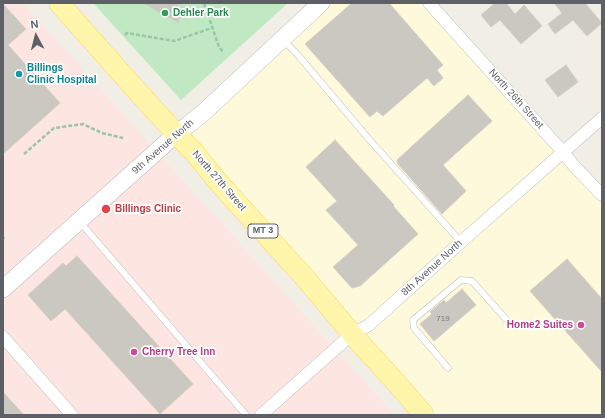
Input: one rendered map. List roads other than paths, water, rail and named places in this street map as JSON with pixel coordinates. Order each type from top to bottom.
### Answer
[{"type":"main road","name":"North 27th Street","points":[[59,3],[176,134],[194,152],[219,184],[306,279],[352,334],[424,415]]},
{"type":"street","name":"9th Avenue North","points":[[3,289],[176,134],[193,121],[321,3]]},
{"type":"street","name":"North 26th Street","points":[[429,3],[574,166],[602,195]]},
{"type":"street","name":"8th Avenue North","points":[[261,415],[352,334],[369,325],[602,118]]},
{"type":"street","points":[[3,337],[72,415]]},
{"type":"lane","points":[[282,40],[297,54],[368,138],[461,242]]},
{"type":"lane","points":[[79,221],[246,415]]},
{"type":"lane","points":[[448,368],[414,328],[413,320],[461,280],[472,281],[505,318]]},
{"type":"place","name":"Dehler Park","points":[[165,13]]},
{"type":"place","name":"Billings Clinic Hospital","points":[[19,74]]},
{"type":"place","name":"Billings Clinic","points":[[106,209]]},
{"type":"place","name":"Home2 Suites","points":[[581,325]]},
{"type":"place","name":"Cherry Tree Inn","points":[[134,352]]}]
